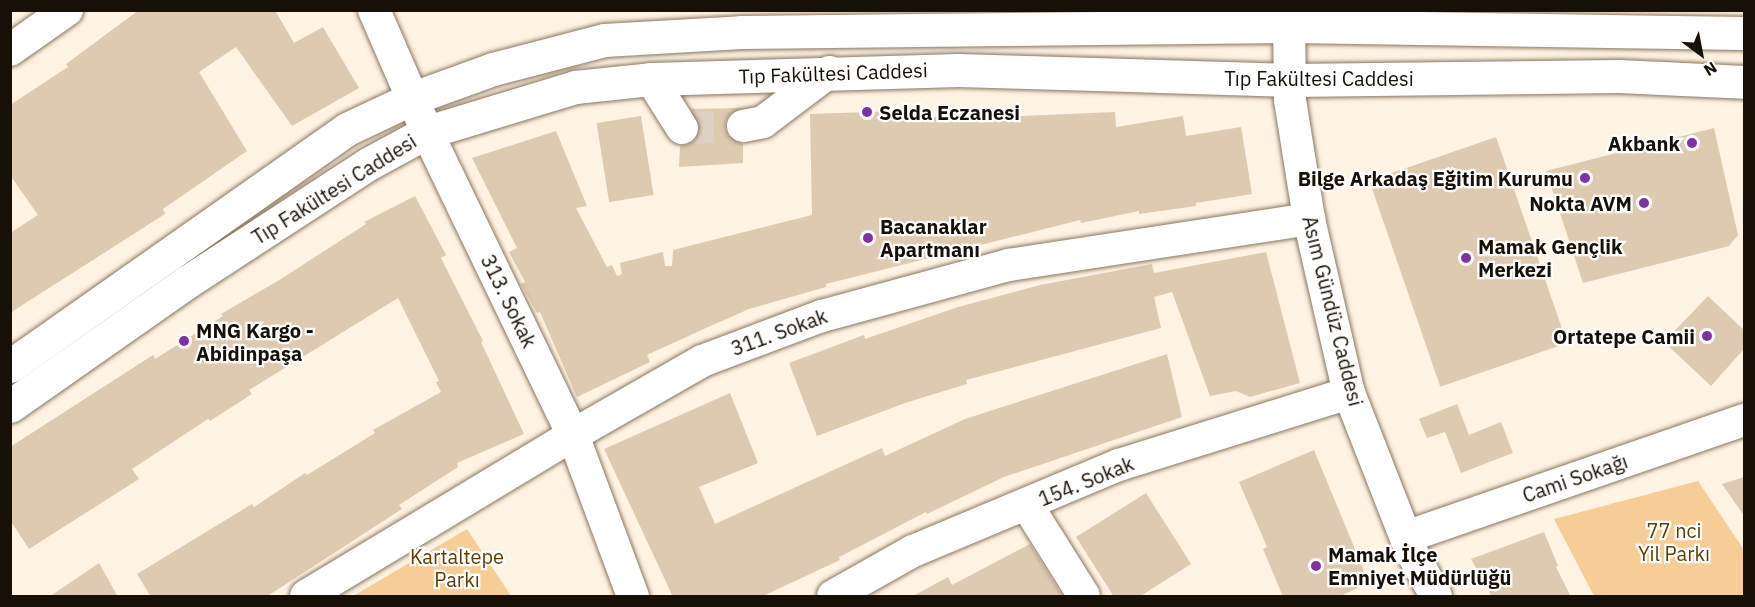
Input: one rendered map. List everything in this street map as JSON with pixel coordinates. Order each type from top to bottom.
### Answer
[{"type":"main road","points":[[10,366],[347,129],[413,98],[493,69],[604,40],[741,32],[1067,20],[1290,18],[1744,33]]},
{"type":"main road","name":"Tıp Fakültesi Caddesi","points":[[10,406],[187,282],[368,164],[427,132],[575,87],[651,79],[958,70],[1292,80],[1619,76],[1744,82]]},
{"type":"street","points":[[10,50],[67,10]]},
{"type":"street","name":"313. Sokak","points":[[374,10],[427,132],[573,435],[633,597]]},
{"type":"street","name":"Asım Gündüz Caddesi","points":[[1290,18],[1292,80],[1290,100],[1309,219],[1349,393],[1406,537],[1436,597]]},
{"type":"street","points":[[743,126],[763,122],[829,72]]},
{"type":"street","points":[[651,79],[682,128]]},
{"type":"street","name":"311. Sokak","points":[[306,597],[573,435],[702,361],[822,316],[1009,265],[1309,219]]},
{"type":"street","name":"154. Sokak","points":[[847,593],[914,551],[1119,465],[1349,393]]},
{"type":"street","name":"Cami Sokağı","points":[[1406,537],[1744,420]]},
{"type":"street","points":[[1027,505],[1084,597]]},
{"type":"green space","name":"77 nci Yil Parkı","points":[[1698,481],[1744,550],[1744,596],[1594,596],[1554,519]]},
{"type":"green space","name":"Kartaltepe Parkı","points":[[467,529],[511,596],[353,596]]},
{"type":"building","points":[[139,10],[275,10],[294,43],[323,27],[359,88],[292,126],[236,47],[199,72],[247,151],[163,209],[165,214],[10,313],[10,233],[38,215],[10,175],[10,105],[68,67],[66,64]]},
{"type":"building","points":[[742,108],[731,113],[726,120],[725,129],[730,138],[743,144],[743,163],[679,167],[680,146],[692,143],[698,137],[700,128],[691,109]]},
{"type":"building","points":[[897,111],[897,120],[999,112],[999,117],[1115,112],[1116,127],[1183,116],[1186,136],[1241,127],[1252,194],[1196,203],[1196,206],[1139,214],[1139,211],[1081,223],[1080,220],[826,284],[826,287],[749,309],[706,328],[647,355],[650,362],[577,397],[540,312],[537,313],[521,284],[525,282],[509,252],[517,248],[472,158],[556,131],[587,206],[576,208],[607,267],[612,265],[617,276],[622,274],[620,263],[663,252],[665,266],[672,266],[673,250],[812,215],[810,114]]},
{"type":"building","points":[[641,116],[654,195],[609,202],[597,123]]},
{"type":"building","name":"Nokta AVM","points":[[1714,128],[1738,235],[1729,246],[1583,283],[1546,171]]},
{"type":"building","name":"Mamak Gençlik Merkezi","points":[[1496,137],[1567,343],[1440,387],[1369,181]]},
{"type":"building","points":[[415,196],[446,255],[441,258],[483,341],[481,342],[524,434],[457,463],[458,467],[399,505],[402,509],[266,597],[151,597],[137,574],[252,504],[254,507],[305,473],[307,475],[375,433],[373,430],[441,392],[436,382],[439,381],[398,298],[249,390],[252,394],[210,421],[208,419],[132,469],[139,479],[29,549],[10,520],[10,447],[153,355],[155,359],[223,316],[221,314],[281,279],[366,224],[364,222]]},
{"type":"building","points":[[1266,252],[1300,383],[1250,397],[1236,391],[1210,396],[1172,292],[1154,297],[1161,328],[966,380],[967,384],[905,403],[817,436],[789,363],[864,335],[865,339],[958,307],[1040,285],[1152,264],[1154,273]]},
{"type":"building","name":"Ortatepe Camii","points":[[1708,296],[1744,330],[1744,349],[1711,386],[1664,342]]},
{"type":"building","points":[[1167,354],[1182,417],[1004,477],[927,514],[926,512],[839,557],[840,560],[761,597],[673,597],[604,449],[730,393],[758,463],[699,487],[715,524],[882,448],[885,456],[965,419]]},
{"type":"building","points":[[1457,404],[1469,435],[1501,422],[1513,453],[1461,473],[1445,432],[1427,438],[1419,419]]},
{"type":"building","points":[[1314,450],[1369,583],[1338,597],[1283,597],[1263,549],[1267,547],[1239,482]]},
{"type":"building","points":[[1744,477],[1744,516],[1722,484]]},
{"type":"building","points":[[1146,493],[1191,564],[1139,597],[1114,597],[1076,537]]},
{"type":"building","points":[[1544,532],[1558,566],[1556,567],[1571,597],[1492,597],[1471,559]]},
{"type":"building","points":[[1030,544],[1063,597],[911,597],[948,577],[952,585]]},
{"type":"building","points":[[99,563],[118,597],[49,597]]},
{"type":"tunnel","points":[[682,128],[743,126]]},
{"type":"place","name":"Selda Eczanesi","points":[[867,112]]},
{"type":"place","name":"Akbank","points":[[1692,143]]},
{"type":"place","name":"Bilge Arkadaş Eğitim Kurumu","points":[[1585,178]]},
{"type":"place","name":"Nokta AVM","points":[[1644,203]]},
{"type":"place","name":"Bacanaklar Apartmanı","points":[[868,238]]},
{"type":"place","name":"Mamak Gençlik Merkezi","points":[[1466,258]]},
{"type":"place","name":"Ortatepe Camii","points":[[1707,336]]},
{"type":"place","name":"MNG Kargo - Abidinpaşa","points":[[184,341]]},
{"type":"place","name":"Mamak İlçe Emniyet Müdürlüğü","points":[[1316,566]]}]
